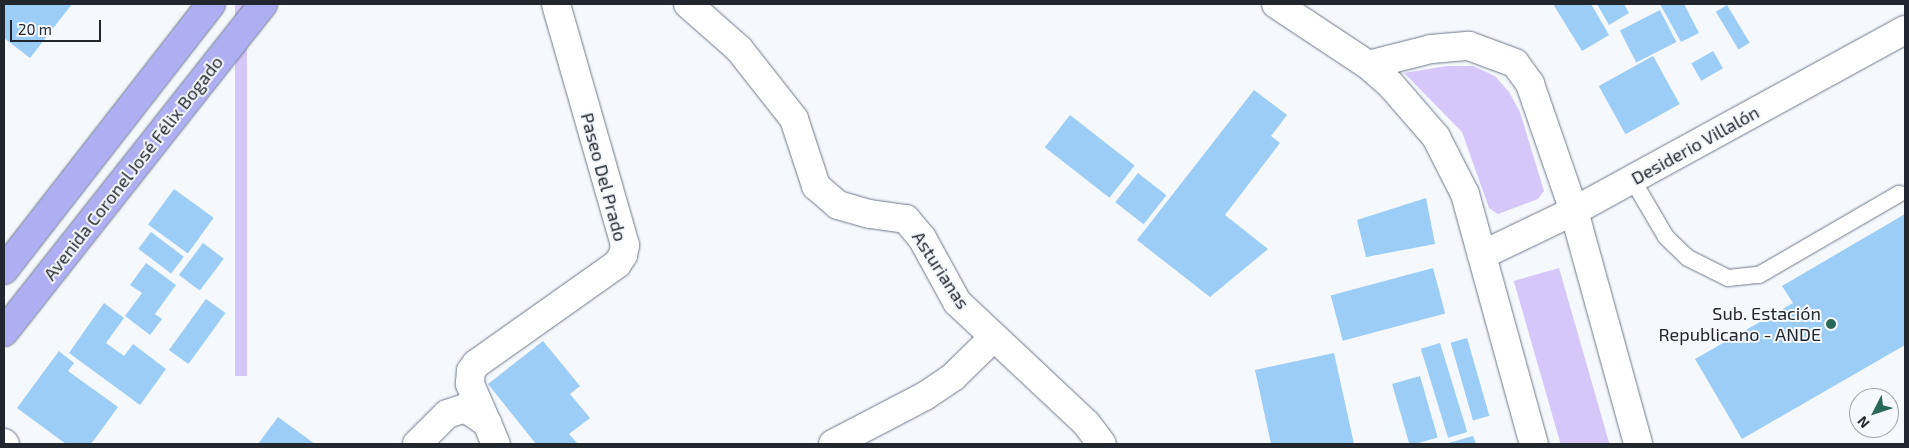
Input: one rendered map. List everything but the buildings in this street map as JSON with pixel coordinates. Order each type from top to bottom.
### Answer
[{"type":"main road","points":[[4,270],[211,4]]},
{"type":"main road","name":"Avenida Coronel José Félix Bogado","points":[[4,332],[263,4]]},
{"type":"street","name":"Paseo Del Prado","points":[[492,434],[470,384],[471,372],[476,364],[617,264],[623,255],[625,245],[556,4]]},
{"type":"street","name":"Asturianas","points":[[688,4],[739,49],[794,120],[816,186],[838,205],[870,214],[906,219],[922,238],[957,302],[993,338],[1009,347],[1086,423],[1102,444]]},
{"type":"street","points":[[1276,4],[1368,65],[1391,85],[1436,137],[1465,194],[1534,444]]},
{"type":"street","name":"Desiderio Villalón","points":[[1482,255],[1574,211],[1904,30]]},
{"type":"street","points":[[1368,65],[1431,49],[1469,46],[1514,63],[1530,84],[1574,211],[1638,444]]},
{"type":"street","points":[[833,444],[925,396],[953,377],[993,338]]},
{"type":"street","points":[[417,444],[447,414],[465,408],[492,434]]},
{"type":"lane","points":[[1632,179],[1666,237],[1688,258],[1728,278],[1759,275],[1899,194]]},
{"type":"shaded area","points":[[235,4],[247,4],[247,376],[235,376]]},
{"type":"shaded area","points":[[1447,66],[1473,66],[1495,76],[1509,92],[1520,112],[1544,191],[1538,199],[1498,214],[1489,208],[1462,132],[1404,73]]},
{"type":"shaded area","points":[[1559,268],[1609,444],[1561,444],[1514,281]]},
{"type":"place","name":"Sub. Estación Republicano - ANDE","points":[[1831,324]]}]
